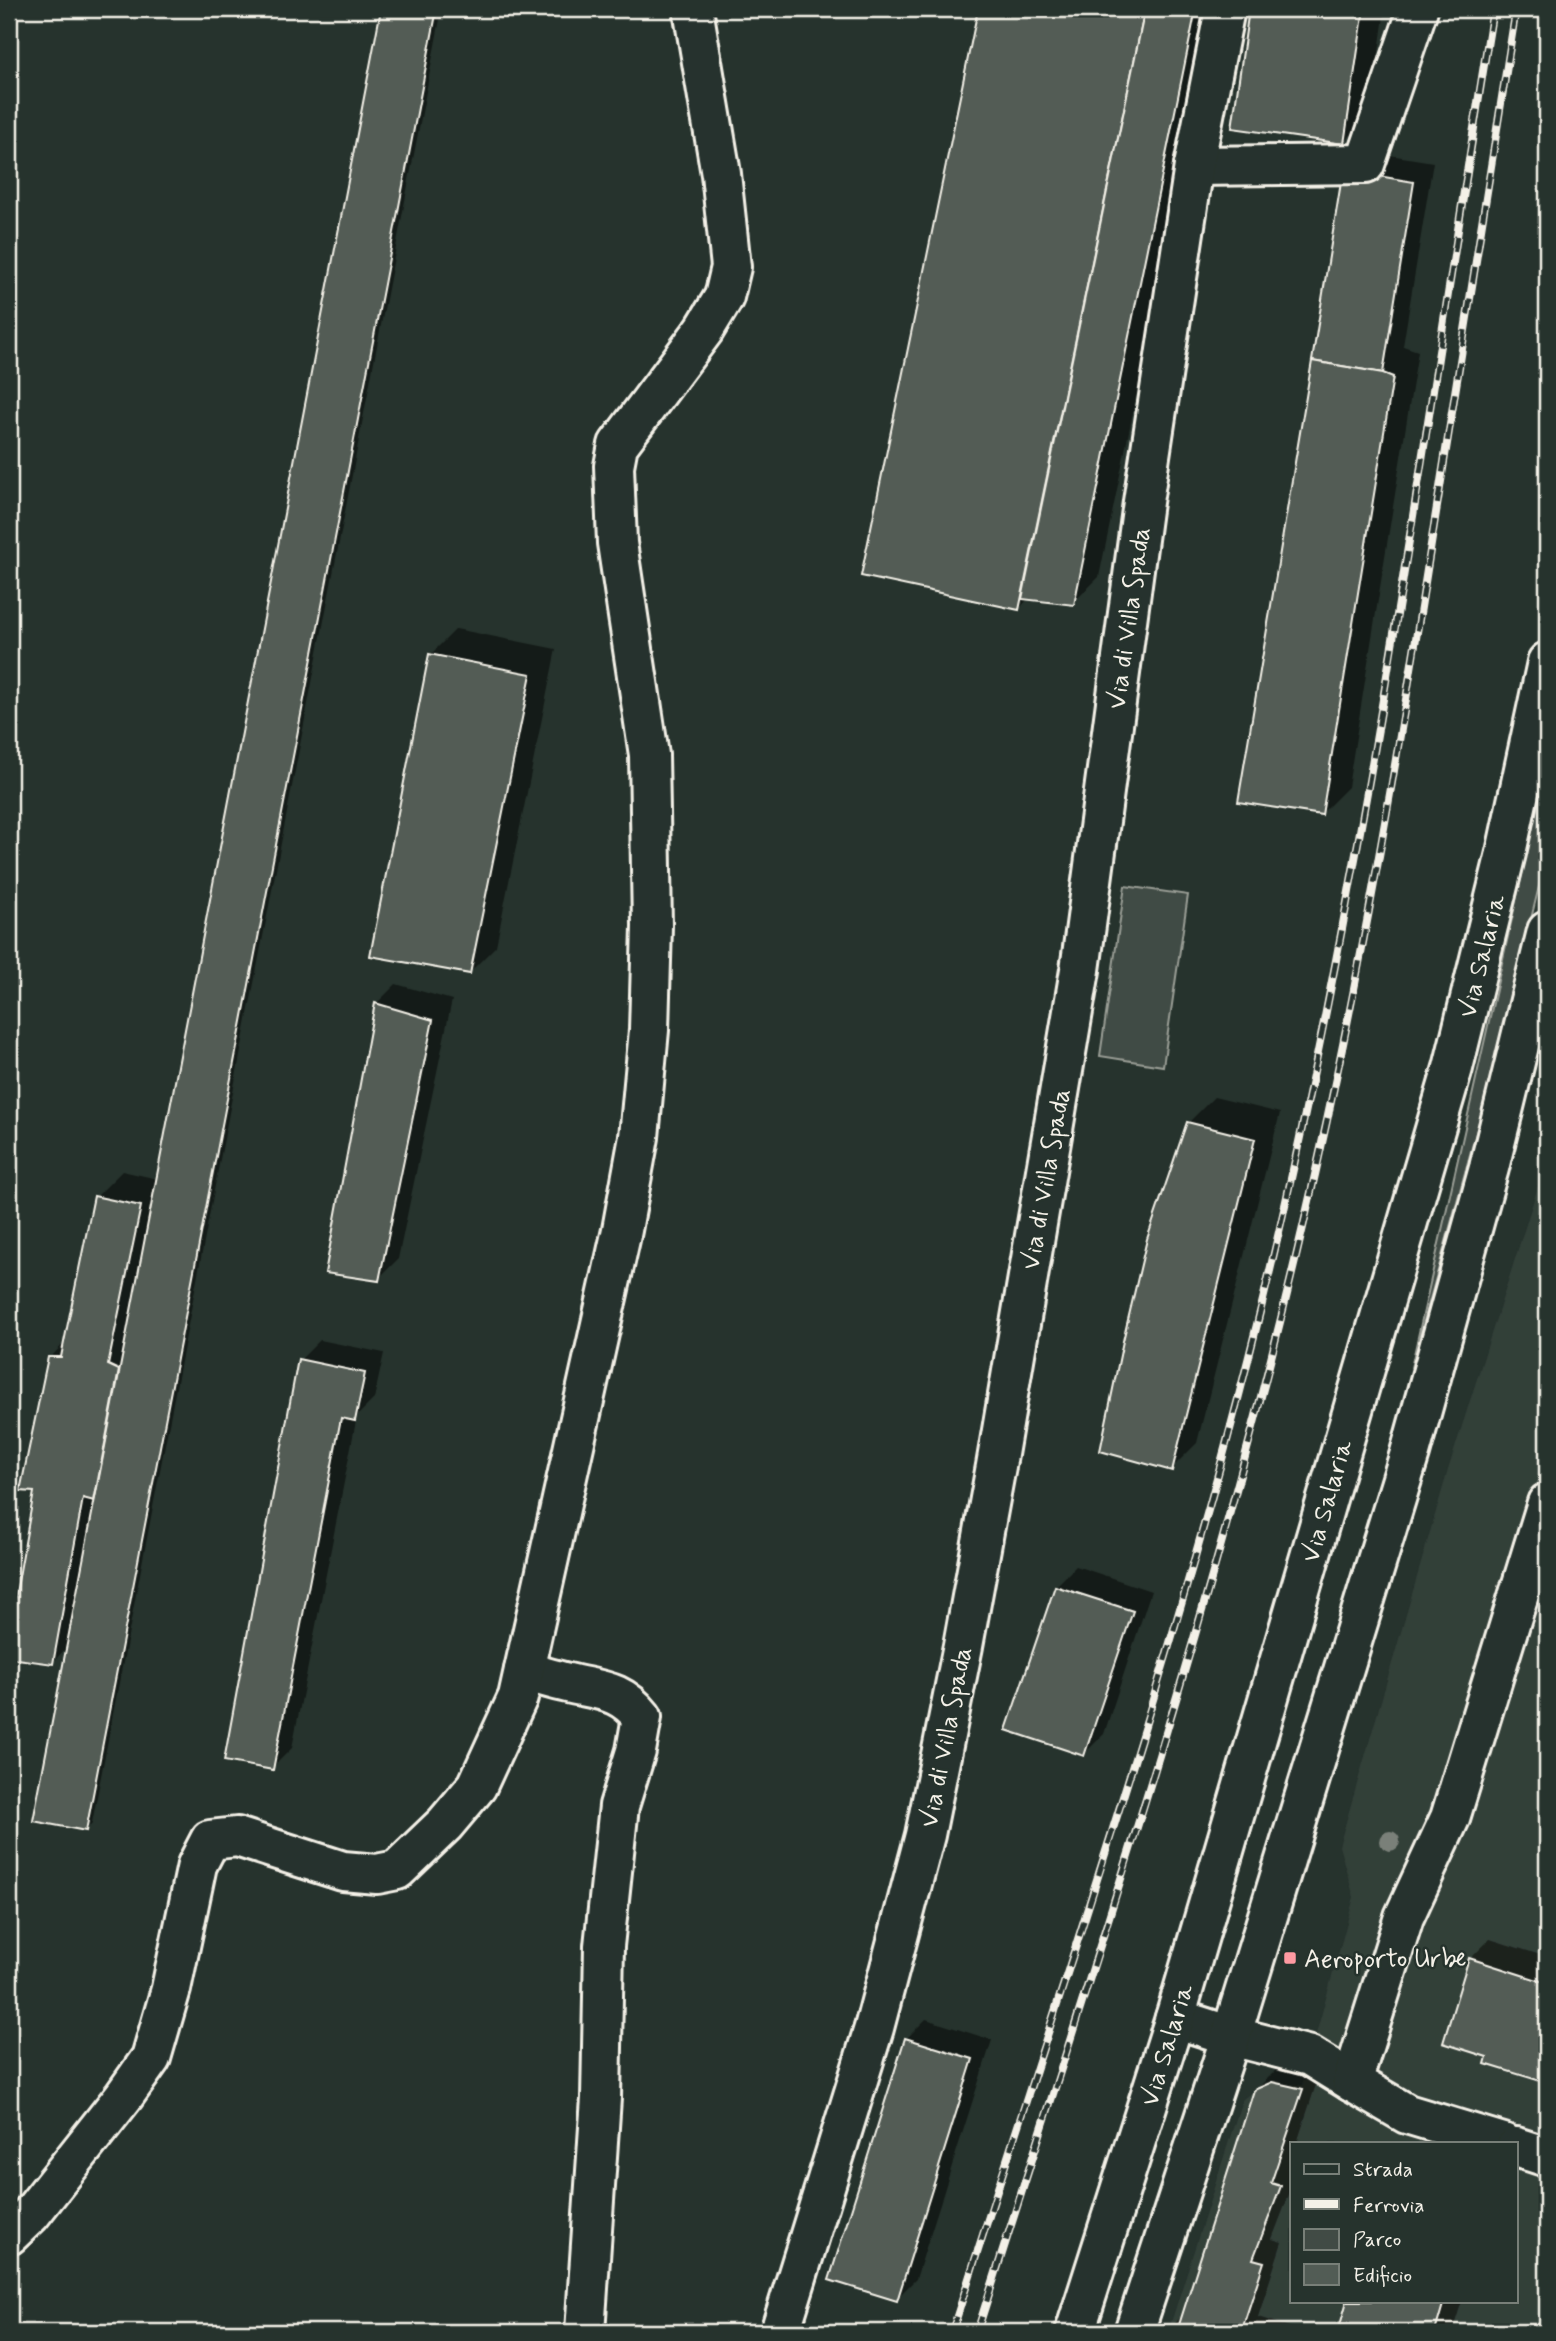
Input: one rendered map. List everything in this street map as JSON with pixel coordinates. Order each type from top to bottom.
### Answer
[{"type":"main road","points":[[9,2235],[32,2214],[151,2058],[171,1989],[197,1865],[210,1840],[237,1838],[343,1871],[377,1874],[397,1870],[445,1824],[477,1786],[518,1697],[622,1230],[639,1137],[649,1030],[652,926],[649,755],[617,543],[614,466],[618,446],[704,330],[724,297],[731,267],[721,174],[693,9]]},
{"type":"main road","name":"Via di Villa Spada","points":[[780,2332],[874,2028],[922,1848],[965,1633],[999,1452],[1080,970],[1143,502],[1194,166],[1226,9]]},
{"type":"main road","points":[[1194,166],[1365,164],[1418,9]]},
{"type":"main road","name":"Via Salaria","points":[[1075,2332],[1175,2018],[1453,1068],[1506,853],[1547,662]]},
{"type":"main road","points":[[1134,2332],[1231,2036],[1410,1453],[1489,1168],[1547,931]]},
{"type":"main road","points":[[1352,2082],[1404,1917],[1450,1818],[1547,1503]]},
{"type":"main road","points":[[524,1671],[612,1692],[631,1702],[642,1717],[636,1751],[619,1806],[605,1933],[601,2098],[585,2332]]},
{"type":"main road","points":[[1175,2018],[1231,2036],[1310,2056],[1407,2114],[1500,2142]]},
{"type":"main road","points":[[1518,2148],[1547,2157]]},
{"type":"shaded area","points":[[1547,1158],[1547,2332],[1168,2332],[1242,2100],[1254,2090],[1272,2082],[1302,2085],[1354,1897],[1339,1846],[1448,1470]]},
{"type":"green space","points":[[1547,763],[1547,854],[1498,1053],[1411,1368]]},
{"type":"green space","points":[[1125,886],[1188,895],[1163,1066],[1100,1056]]},
{"type":"building","points":[[381,9],[437,9],[86,1831],[33,1821]]},
{"type":"building","points":[[978,9],[1145,9],[1019,610],[861,576]]},
{"type":"building","points":[[1145,9],[1196,9],[1074,605],[1022,599]]},
{"type":"building","points":[[1249,9],[1364,9],[1344,144],[1232,128]]},
{"type":"building","points":[[1343,170],[1414,182],[1383,373],[1312,361]]},
{"type":"building","points":[[1312,361],[1393,377],[1322,815],[1238,802]]},
{"type":"building","points":[[429,654],[531,674],[470,974],[370,956]]},
{"type":"building","points":[[375,1003],[433,1020],[379,1281],[325,1273]]},
{"type":"building","points":[[1187,1122],[1255,1139],[1172,1471],[1100,1451],[1147,1239]]},
{"type":"building","points":[[94,1196],[141,1206],[108,1365],[119,1370],[94,1501],[83,1498],[53,1664],[9,1658],[9,1633],[34,1492],[20,1491],[48,1357],[61,1357]]},
{"type":"building","points":[[298,1359],[365,1373],[355,1421],[341,1418],[273,1770],[224,1761]]},
{"type":"building","points":[[1055,1586],[1133,1611],[1084,1756],[1006,1730]]},
{"type":"building","points":[[1469,1958],[1547,1983],[1547,2083],[1485,2064],[1487,2057],[1443,2043]]},
{"type":"building","points":[[905,2038],[973,2059],[897,2301],[829,2280]]},
{"type":"building","points":[[1272,2082],[1303,2089],[1271,2183],[1281,2186],[1253,2259],[1264,2262],[1241,2332],[1195,2332],[1178,2328],[1254,2090]]},
{"type":"building","points":[[1347,2302],[1444,2302],[1435,2332],[1338,2332]]},
{"type":"railway","points":[[952,2332],[1163,1666],[1202,1532],[1272,1262],[1307,1107],[1367,795],[1493,9]]},
{"type":"railway","points":[[977,2332],[1108,1920],[1192,1644],[1232,1506],[1303,1227],[1342,1051],[1391,785],[1516,9]]},
{"type":"place","name":"Aeroporto Urbe","points":[[1290,1958]]}]
